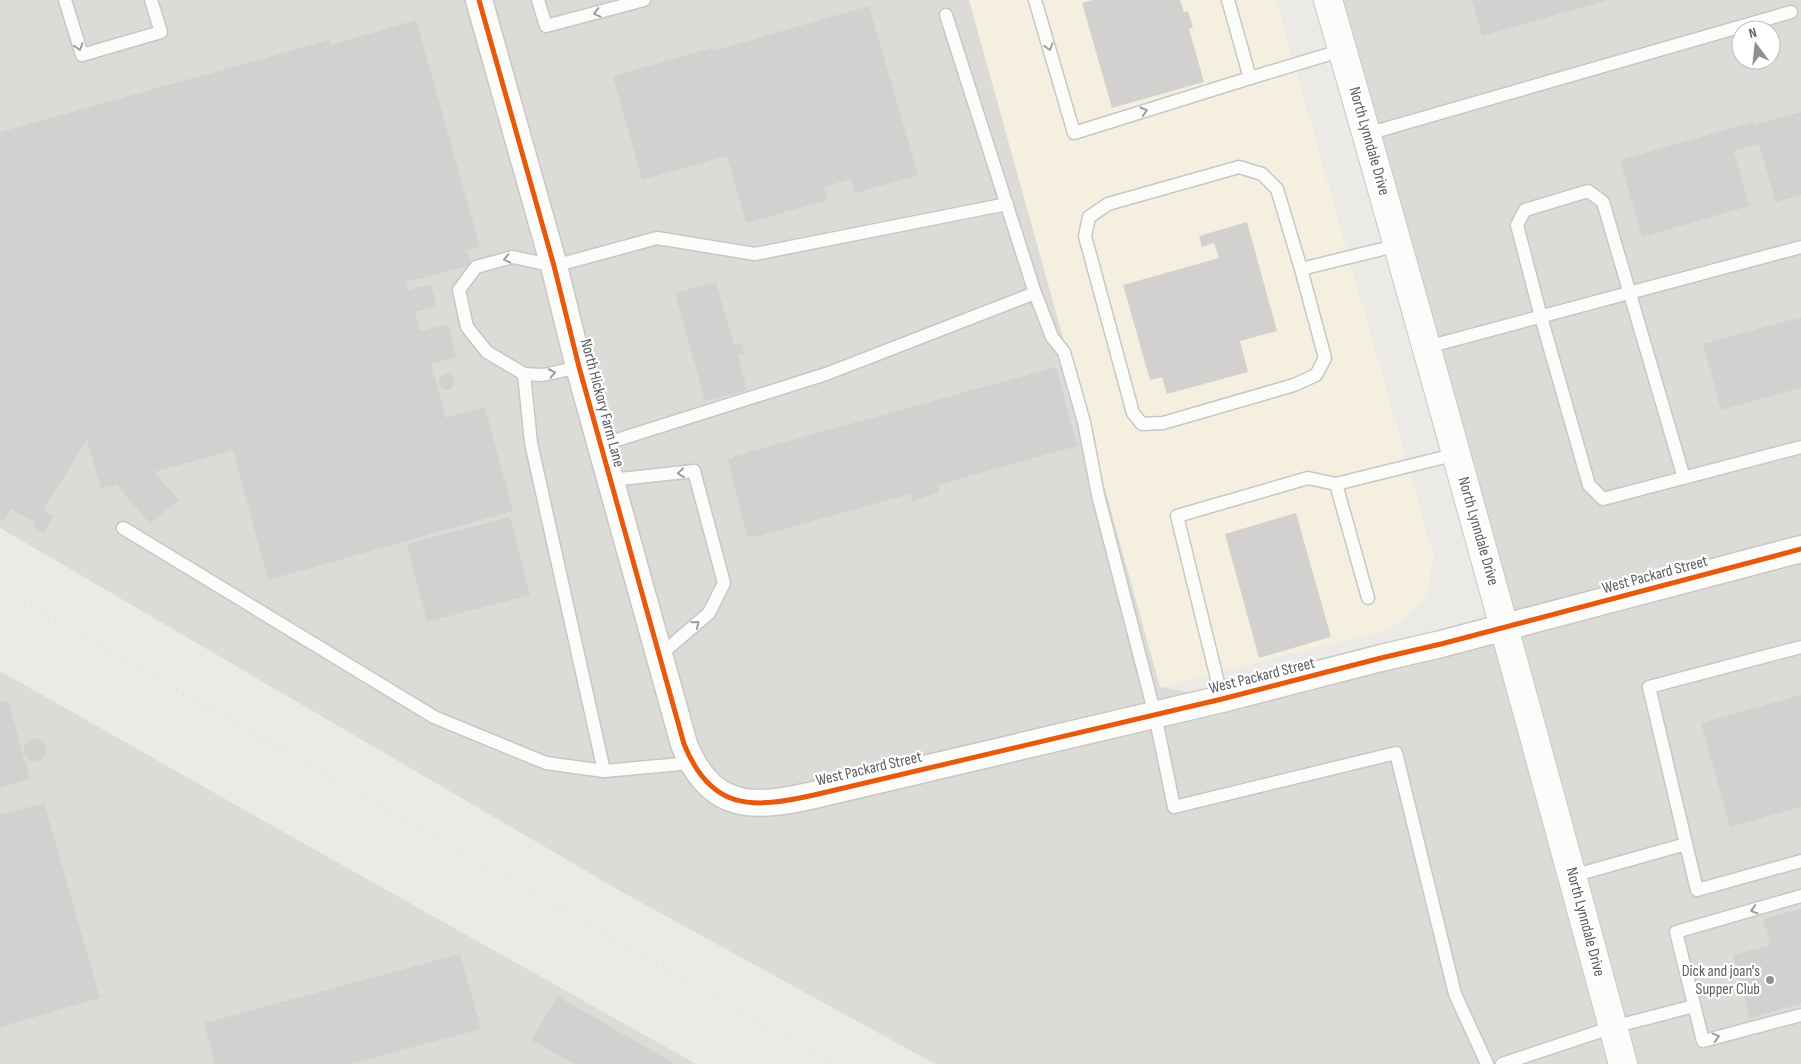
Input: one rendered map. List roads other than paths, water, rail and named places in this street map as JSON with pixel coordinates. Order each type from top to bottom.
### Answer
[{"type":"main road","name":"North Lynndale Drive","points":[[1328,0],[1399,245],[1505,627],[1623,1064]]},
{"type":"street","name":"North Hickory Farm Lane","points":[[479,0],[554,266],[579,367],[681,737],[692,763],[705,782],[727,798]]},
{"type":"street","name":"West Packard Street","points":[[727,798],[745,803],[766,804],[792,800],[1222,699],[1801,549]]},
{"type":"lane","points":[[65,0],[82,55],[161,32],[151,0]]},
{"type":"lane","points":[[538,0],[546,26],[644,0]]},
{"type":"lane","points":[[1035,0],[1074,133],[1343,50]]},
{"type":"lane","points":[[1228,0],[1250,78]]},
{"type":"lane","points":[[1367,134],[1791,12]]},
{"type":"lane","points":[[946,15],[1035,293],[1052,337],[1064,352],[1079,404],[1098,495],[1155,715],[1174,807],[1396,753],[1456,994],[1487,1064]]},
{"type":"lane","points":[[1239,167],[1262,174],[1277,189],[1301,270],[1325,358],[1316,375],[1294,385],[1163,423],[1142,424],[1133,413],[1085,236],[1089,217],[1108,204],[1239,167]]},
{"type":"lane","points":[[1684,478],[1603,202],[1588,191],[1525,210],[1517,225],[1541,317],[1589,485],[1604,498],[1684,478],[1801,446]]},
{"type":"lane","points":[[579,367],[543,375],[524,374],[487,352],[467,327],[459,290],[476,268],[514,257],[554,266],[656,238],[755,254],[1007,204]]},
{"type":"lane","points":[[1301,270],[1399,245]]},
{"type":"lane","points":[[1427,347],[1801,247]]},
{"type":"lane","points":[[601,445],[826,374],[1035,293]]},
{"type":"lane","points":[[524,374],[531,443],[604,771]]},
{"type":"lane","points":[[1222,699],[1177,516],[1308,478],[1336,484],[1457,454]]},
{"type":"lane","points":[[611,480],[694,471],[724,583],[709,613],[659,656]]},
{"type":"lane","points":[[1336,484],[1368,598]]},
{"type":"lane","points":[[123,528],[434,717],[546,763],[604,771],[692,763]]},
{"type":"lane","points":[[1801,647],[1649,687],[1697,890],[1801,862]]},
{"type":"lane","points":[[1572,876],[1686,844]]},
{"type":"lane","points":[[1801,896],[1676,932],[1703,1041],[1801,1015]]},
{"type":"lane","points":[[1502,1064],[1613,1027],[1694,1006]]},
{"type":"railway","points":[[0,589],[833,1064]]},
{"type":"place","name":"Dick and joan's Supper Club","points":[[1770,980]]}]
